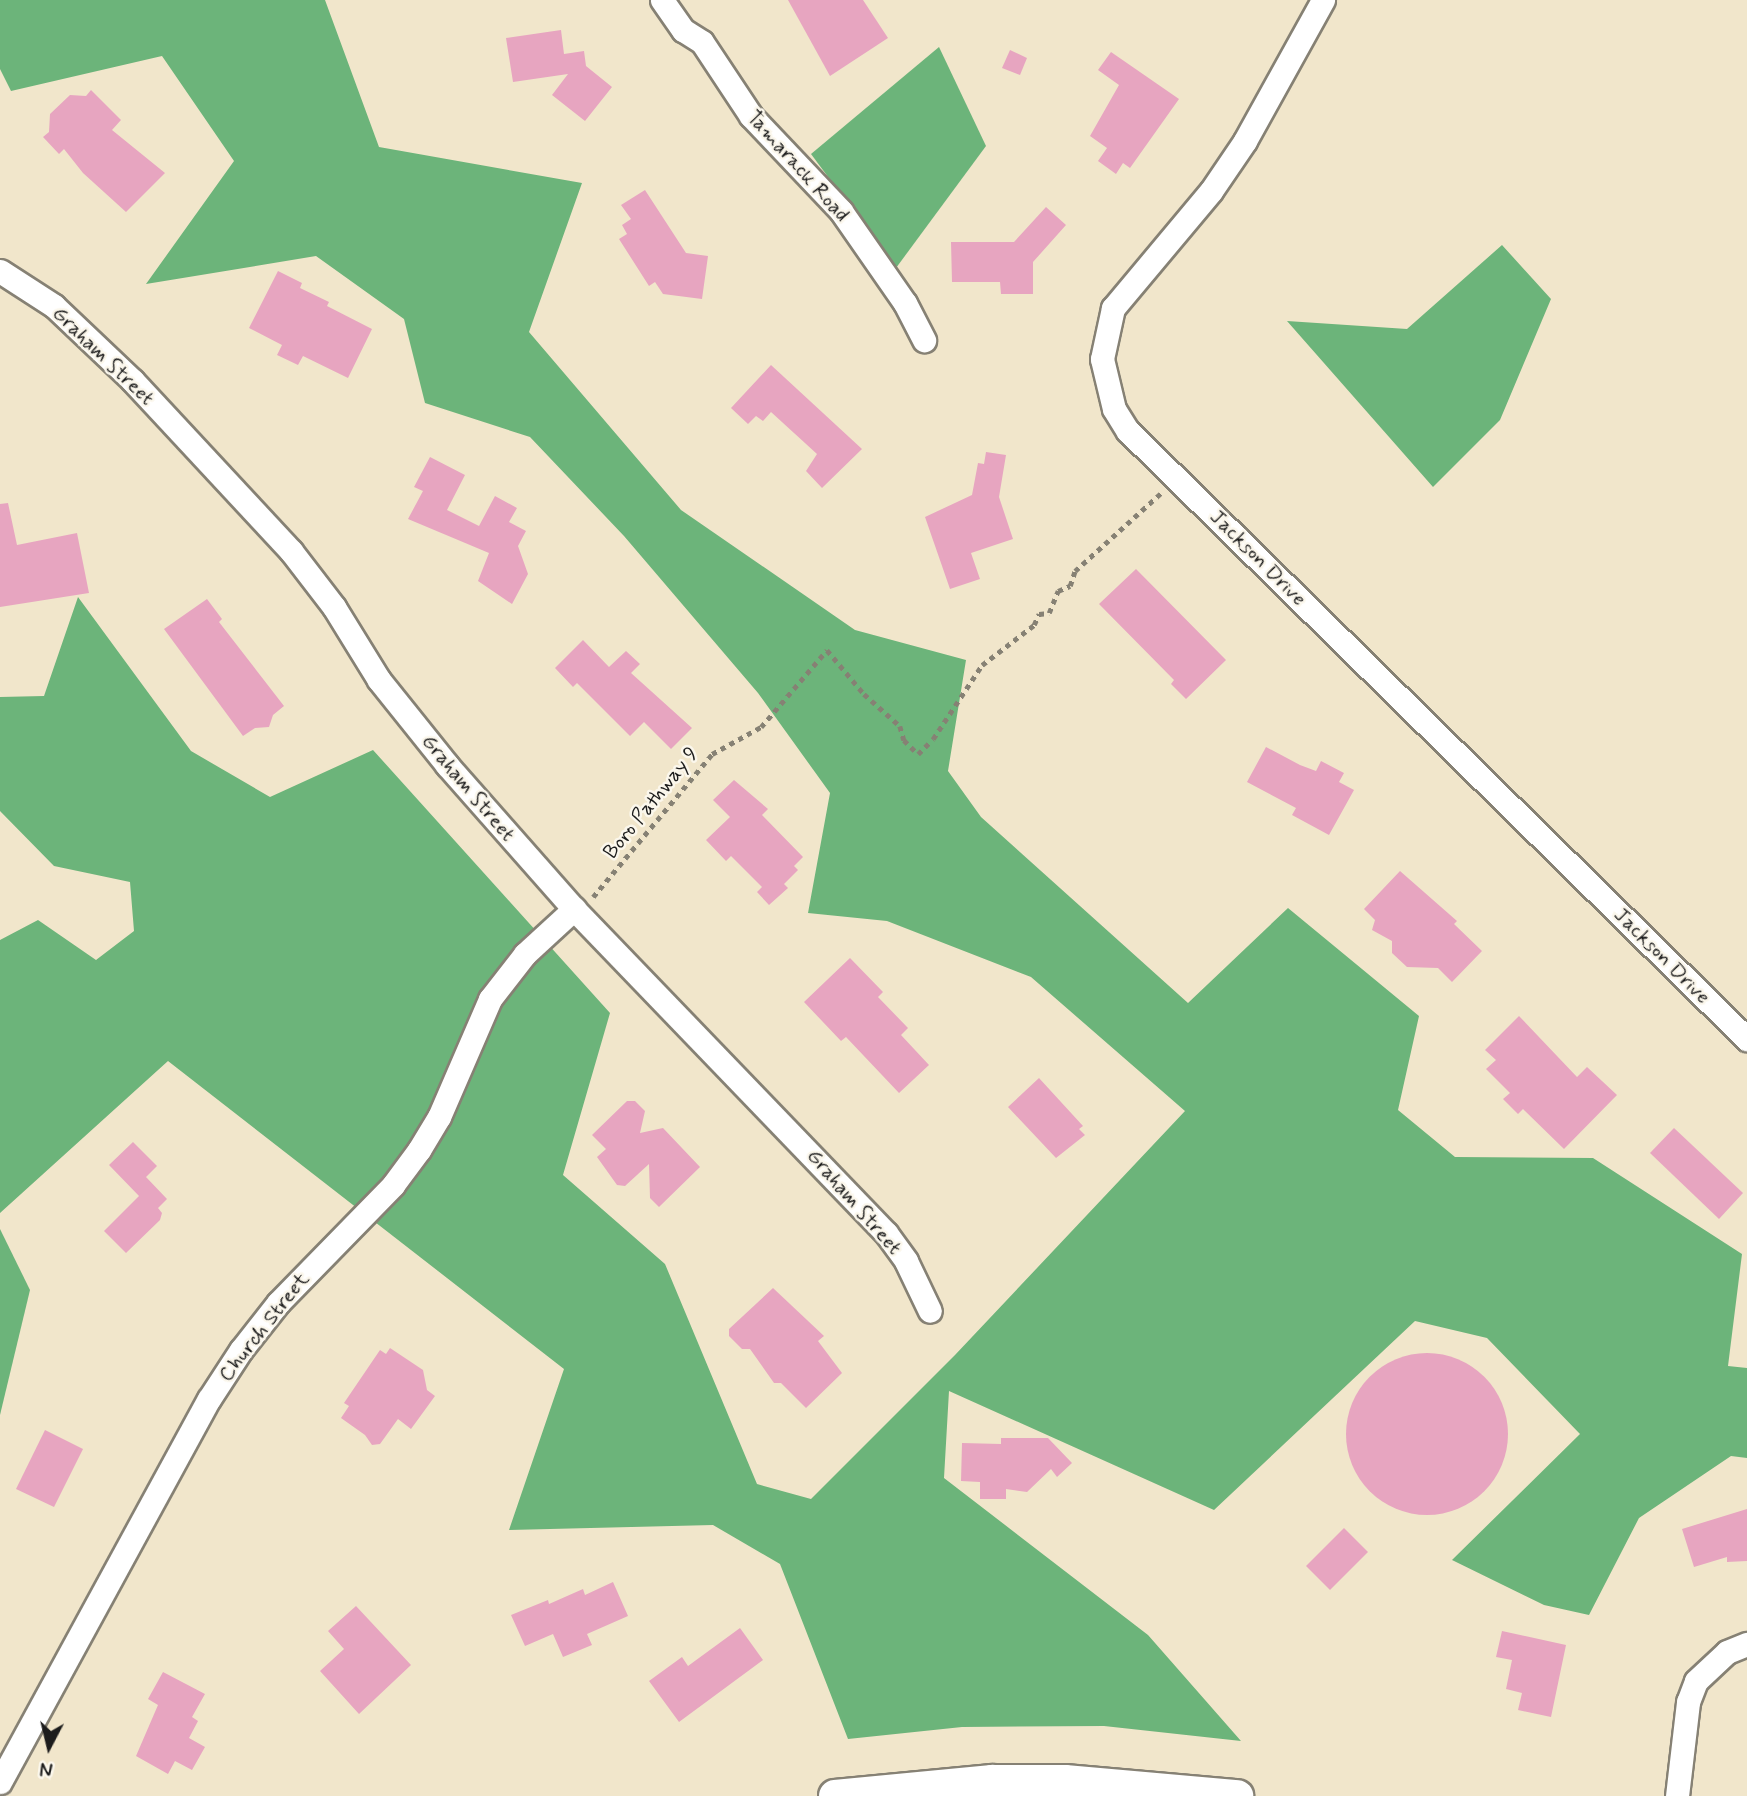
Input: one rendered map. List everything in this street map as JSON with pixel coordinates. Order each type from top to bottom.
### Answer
[{"type":"main road","points":[[835,1796],[1041,1781],[1237,1796]]},
{"type":"street","name":"Tamarack Road","points":[[662,0],[683,30],[702,42],[751,116],[841,211],[905,303],[924,340]]},
{"type":"street","name":"Jackson Drive","points":[[1323,0],[1245,141],[1181,229],[1127,286],[1105,331],[1102,359],[1114,409],[1128,431],[1747,1039]]},
{"type":"street","name":"Graham Street","points":[[0,271],[54,306],[273,531],[334,607],[379,680],[575,910],[886,1233],[906,1261],[930,1311]]},
{"type":"street","name":"Church Street","points":[[0,1782],[209,1399],[241,1350],[278,1303],[393,1185],[439,1117],[471,1035],[490,999],[525,954],[575,910]]},
{"type":"street","points":[[1676,1796],[1688,1702],[1696,1681],[1727,1652],[1747,1644]]},
{"type":"path","name":"Boro Pathway 9","points":[[575,910],[586,897],[597,898],[638,841],[696,779],[712,754],[761,727],[827,650],[864,695],[900,726],[904,740],[918,754],[982,664],[1026,632],[1039,614],[1049,613],[1058,591],[1070,586],[1075,571],[1177,478]]},
{"type":"green space","points":[[0,0],[325,0],[379,147],[582,183],[529,332],[681,510],[855,630],[966,660],[948,771],[981,817],[1188,1003],[1288,908],[1419,1016],[1398,1110],[1455,1157],[1593,1158],[1742,1254],[1728,1366],[1747,1368],[1747,1458],[1731,1456],[1639,1518],[1589,1615],[1544,1605],[1452,1560],[1580,1434],[1487,1338],[1415,1321],[1214,1510],[949,1391],[944,1478],[1148,1635],[1241,1741],[1104,1726],[962,1727],[848,1739],[780,1564],[713,1525],[509,1530],[564,1369],[168,1061],[0,1213],[0,940],[38,920],[96,960],[134,931],[130,882],[54,866],[0,811],[0,697],[44,696],[78,597],[191,751],[270,797],[373,750],[610,1013],[563,1175],[665,1264],[757,1484],[811,1499],[955,1355],[1185,1111],[1031,977],[887,921],[808,913],[830,793],[758,693],[624,536],[530,437],[425,403],[404,319],[316,256],[146,284],[234,161],[162,56],[11,91],[0,69]]},
{"type":"green space","points":[[939,47],[986,146],[896,268],[811,154]]},
{"type":"green space","points":[[1502,245],[1551,299],[1500,420],[1433,487],[1287,321],[1407,329]]},
{"type":"green space","points":[[0,1229],[30,1290],[0,1415]]},
{"type":"building","points":[[788,0],[863,0],[888,38],[830,76]]},
{"type":"building","points":[[561,30],[564,54],[584,51],[586,66],[612,87],[585,121],[552,95],[568,74],[513,82],[506,38]]},
{"type":"building","points":[[1010,50],[1027,58],[1020,75],[1002,68]]},
{"type":"building","points":[[1111,52],[1179,99],[1130,168],[1123,163],[1116,174],[1098,161],[1107,148],[1090,136],[1119,85],[1098,70]]},
{"type":"building","points":[[91,90],[121,120],[112,130],[165,173],[126,212],[83,173],[64,149],[59,154],[43,137],[49,132],[50,114],[70,95],[86,96]]},
{"type":"building","points":[[645,190],[686,253],[708,256],[702,299],[663,294],[655,282],[649,286],[619,239],[627,234],[622,225],[631,219],[621,205]]},
{"type":"building","points":[[1046,207],[1066,225],[1033,262],[1033,294],[1001,294],[1000,282],[952,282],[951,242],[1014,242]]},
{"type":"building","points":[[278,271],[302,283],[300,288],[329,302],[327,306],[372,329],[348,378],[303,356],[298,365],[277,355],[282,345],[249,328]]},
{"type":"building","points":[[771,365],[862,449],[822,488],[806,471],[817,454],[771,412],[763,421],[756,416],[748,424],[731,408]]},
{"type":"building","points":[[986,452],[1006,455],[999,497],[1013,539],[971,553],[980,579],[950,589],[925,517],[972,495],[978,463],[984,464]]},
{"type":"building","points":[[430,457],[465,475],[447,510],[479,526],[495,496],[517,508],[509,522],[526,531],[518,546],[528,574],[512,604],[478,581],[489,553],[408,519],[423,491],[414,487]]},
{"type":"building","points":[[8,503],[17,545],[77,533],[89,593],[0,607],[0,504]]},
{"type":"building","points":[[1136,569],[1226,660],[1186,699],[1171,684],[1174,680],[1099,604]]},
{"type":"building","points":[[207,599],[222,619],[219,622],[284,706],[273,715],[269,727],[255,728],[243,736],[164,629]]},
{"type":"building","points":[[583,640],[609,667],[626,651],[640,664],[631,673],[692,728],[671,749],[644,722],[630,736],[577,683],[573,687],[555,668]]},
{"type":"building","points":[[1266,747],[1316,771],[1321,761],[1344,773],[1339,782],[1354,790],[1329,835],[1292,815],[1296,808],[1247,782]]},
{"type":"building","points":[[734,780],[768,809],[762,815],[803,857],[794,866],[798,870],[784,884],[788,888],[769,905],[757,892],[762,887],[731,856],[726,861],[706,840],[730,817],[713,800]]},
{"type":"building","points":[[1400,871],[1457,921],[1454,924],[1482,951],[1452,982],[1438,968],[1407,967],[1392,953],[1392,941],[1372,930],[1375,920],[1364,909]]},
{"type":"building","points":[[850,958],[883,992],[878,997],[908,1028],[901,1035],[929,1065],[899,1093],[846,1037],[841,1041],[804,1002]]},
{"type":"building","points":[[1519,1016],[1577,1077],[1587,1067],[1617,1095],[1564,1149],[1523,1109],[1518,1114],[1503,1099],[1510,1093],[1486,1069],[1496,1060],[1485,1050]]},
{"type":"building","points":[[1039,1078],[1083,1126],[1079,1129],[1085,1135],[1056,1158],[1008,1107]]},
{"type":"building","points":[[627,1101],[635,1101],[645,1111],[640,1133],[663,1128],[700,1167],[659,1207],[650,1198],[649,1164],[625,1186],[617,1185],[597,1157],[606,1149],[592,1135]]},
{"type":"building","points":[[1674,1128],[1743,1193],[1719,1219],[1650,1153]]},
{"type":"building","points":[[133,1142],[157,1166],[146,1177],[167,1199],[158,1208],[162,1213],[160,1220],[126,1253],[104,1231],[139,1196],[109,1165]]},
{"type":"building","points":[[773,1288],[824,1336],[818,1341],[842,1373],[806,1408],[781,1383],[774,1383],[750,1349],[742,1349],[729,1336],[729,1329]]},
{"type":"building","points":[[390,1348],[423,1370],[427,1390],[435,1396],[411,1429],[398,1419],[380,1444],[372,1445],[365,1435],[341,1418],[349,1406],[344,1403],[380,1350],[386,1354]]},
{"type":"building","points":[[1427,1353],[1458,1359],[1485,1376],[1502,1403],[1508,1434],[1502,1465],[1485,1492],[1458,1509],[1427,1515],[1396,1509],[1369,1492],[1352,1465],[1346,1434],[1352,1403],[1369,1376],[1396,1359]]},
{"type":"building","points":[[45,1430],[83,1449],[54,1507],[16,1489]]},
{"type":"building","points":[[1001,1438],[1048,1438],[1072,1463],[1057,1477],[1051,1469],[1027,1492],[1006,1489],[1006,1499],[980,1499],[980,1482],[961,1481],[962,1443],[1001,1444]]},
{"type":"building","points":[[1747,1509],[1747,1561],[1727,1562],[1727,1557],[1694,1567],[1682,1529]]},
{"type":"building","points":[[1344,1528],[1368,1552],[1330,1590],[1306,1566]]},
{"type":"building","points":[[613,1582],[628,1616],[587,1634],[592,1645],[563,1657],[553,1634],[525,1646],[511,1615],[548,1600],[549,1604],[583,1589],[585,1595]]},
{"type":"building","points":[[356,1606],[411,1665],[359,1714],[320,1671],[344,1649],[328,1631]]},
{"type":"building","points":[[740,1628],[763,1660],[679,1722],[649,1681],[682,1657],[688,1666]]},
{"type":"building","points":[[1502,1631],[1566,1645],[1551,1717],[1518,1710],[1522,1693],[1506,1689],[1512,1660],[1496,1657]]},
{"type":"building","points":[[163,1672],[205,1694],[192,1717],[198,1721],[189,1738],[205,1747],[192,1770],[175,1761],[168,1774],[136,1756],[158,1705],[148,1699]]}]
